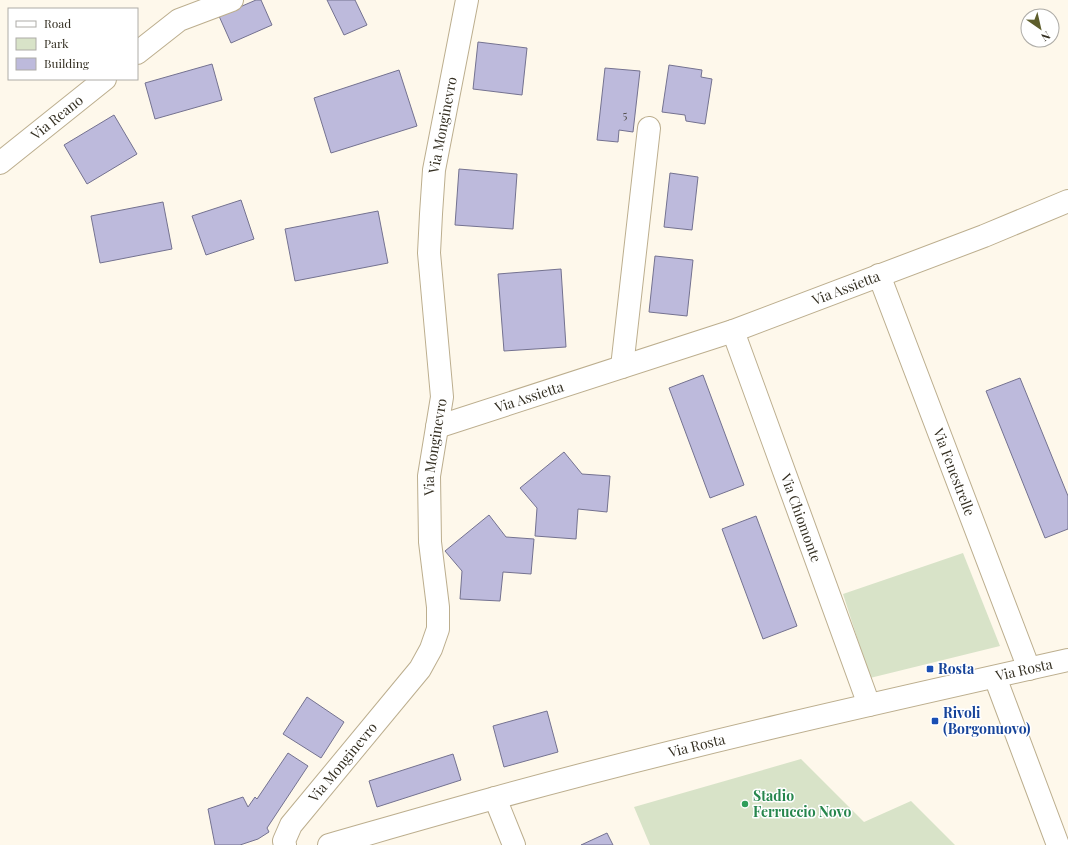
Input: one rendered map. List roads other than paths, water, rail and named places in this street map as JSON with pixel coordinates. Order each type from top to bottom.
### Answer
[{"type":"street","points":[[138,52],[179,20],[232,0]]},
{"type":"street","name":"Via Monginevro","points":[[285,845],[284,841],[292,825],[410,684],[420,670],[431,649],[438,629],[438,607],[430,542],[429,476],[442,397],[429,253],[434,170],[467,0]]},
{"type":"street","name":"Via Reano","points":[[3,155],[104,80]]},
{"type":"street","points":[[622,367],[649,128]]},
{"type":"street","name":"Via Assietta","points":[[437,427],[732,331],[984,236],[1068,200]]},
{"type":"street","name":"Via Fenestrelle","points":[[879,275],[1030,669]]},
{"type":"street","name":"Via Chiomonte","points":[[732,331],[869,705]]},
{"type":"street","name":"Via Rosta","points":[[329,845],[370,840],[495,798],[730,738],[1068,660]]},
{"type":"street","points":[[995,677],[1058,845]]},
{"type":"street","points":[[495,798],[514,845]]},
{"type":"place","name":"Rosta","points":[[930,669]]},
{"type":"place","name":"Rivoli (Borgonuovo)","points":[[935,721]]},
{"type":"place","name":"Stadio Ferruccio Novo","points":[[745,804]]}]
